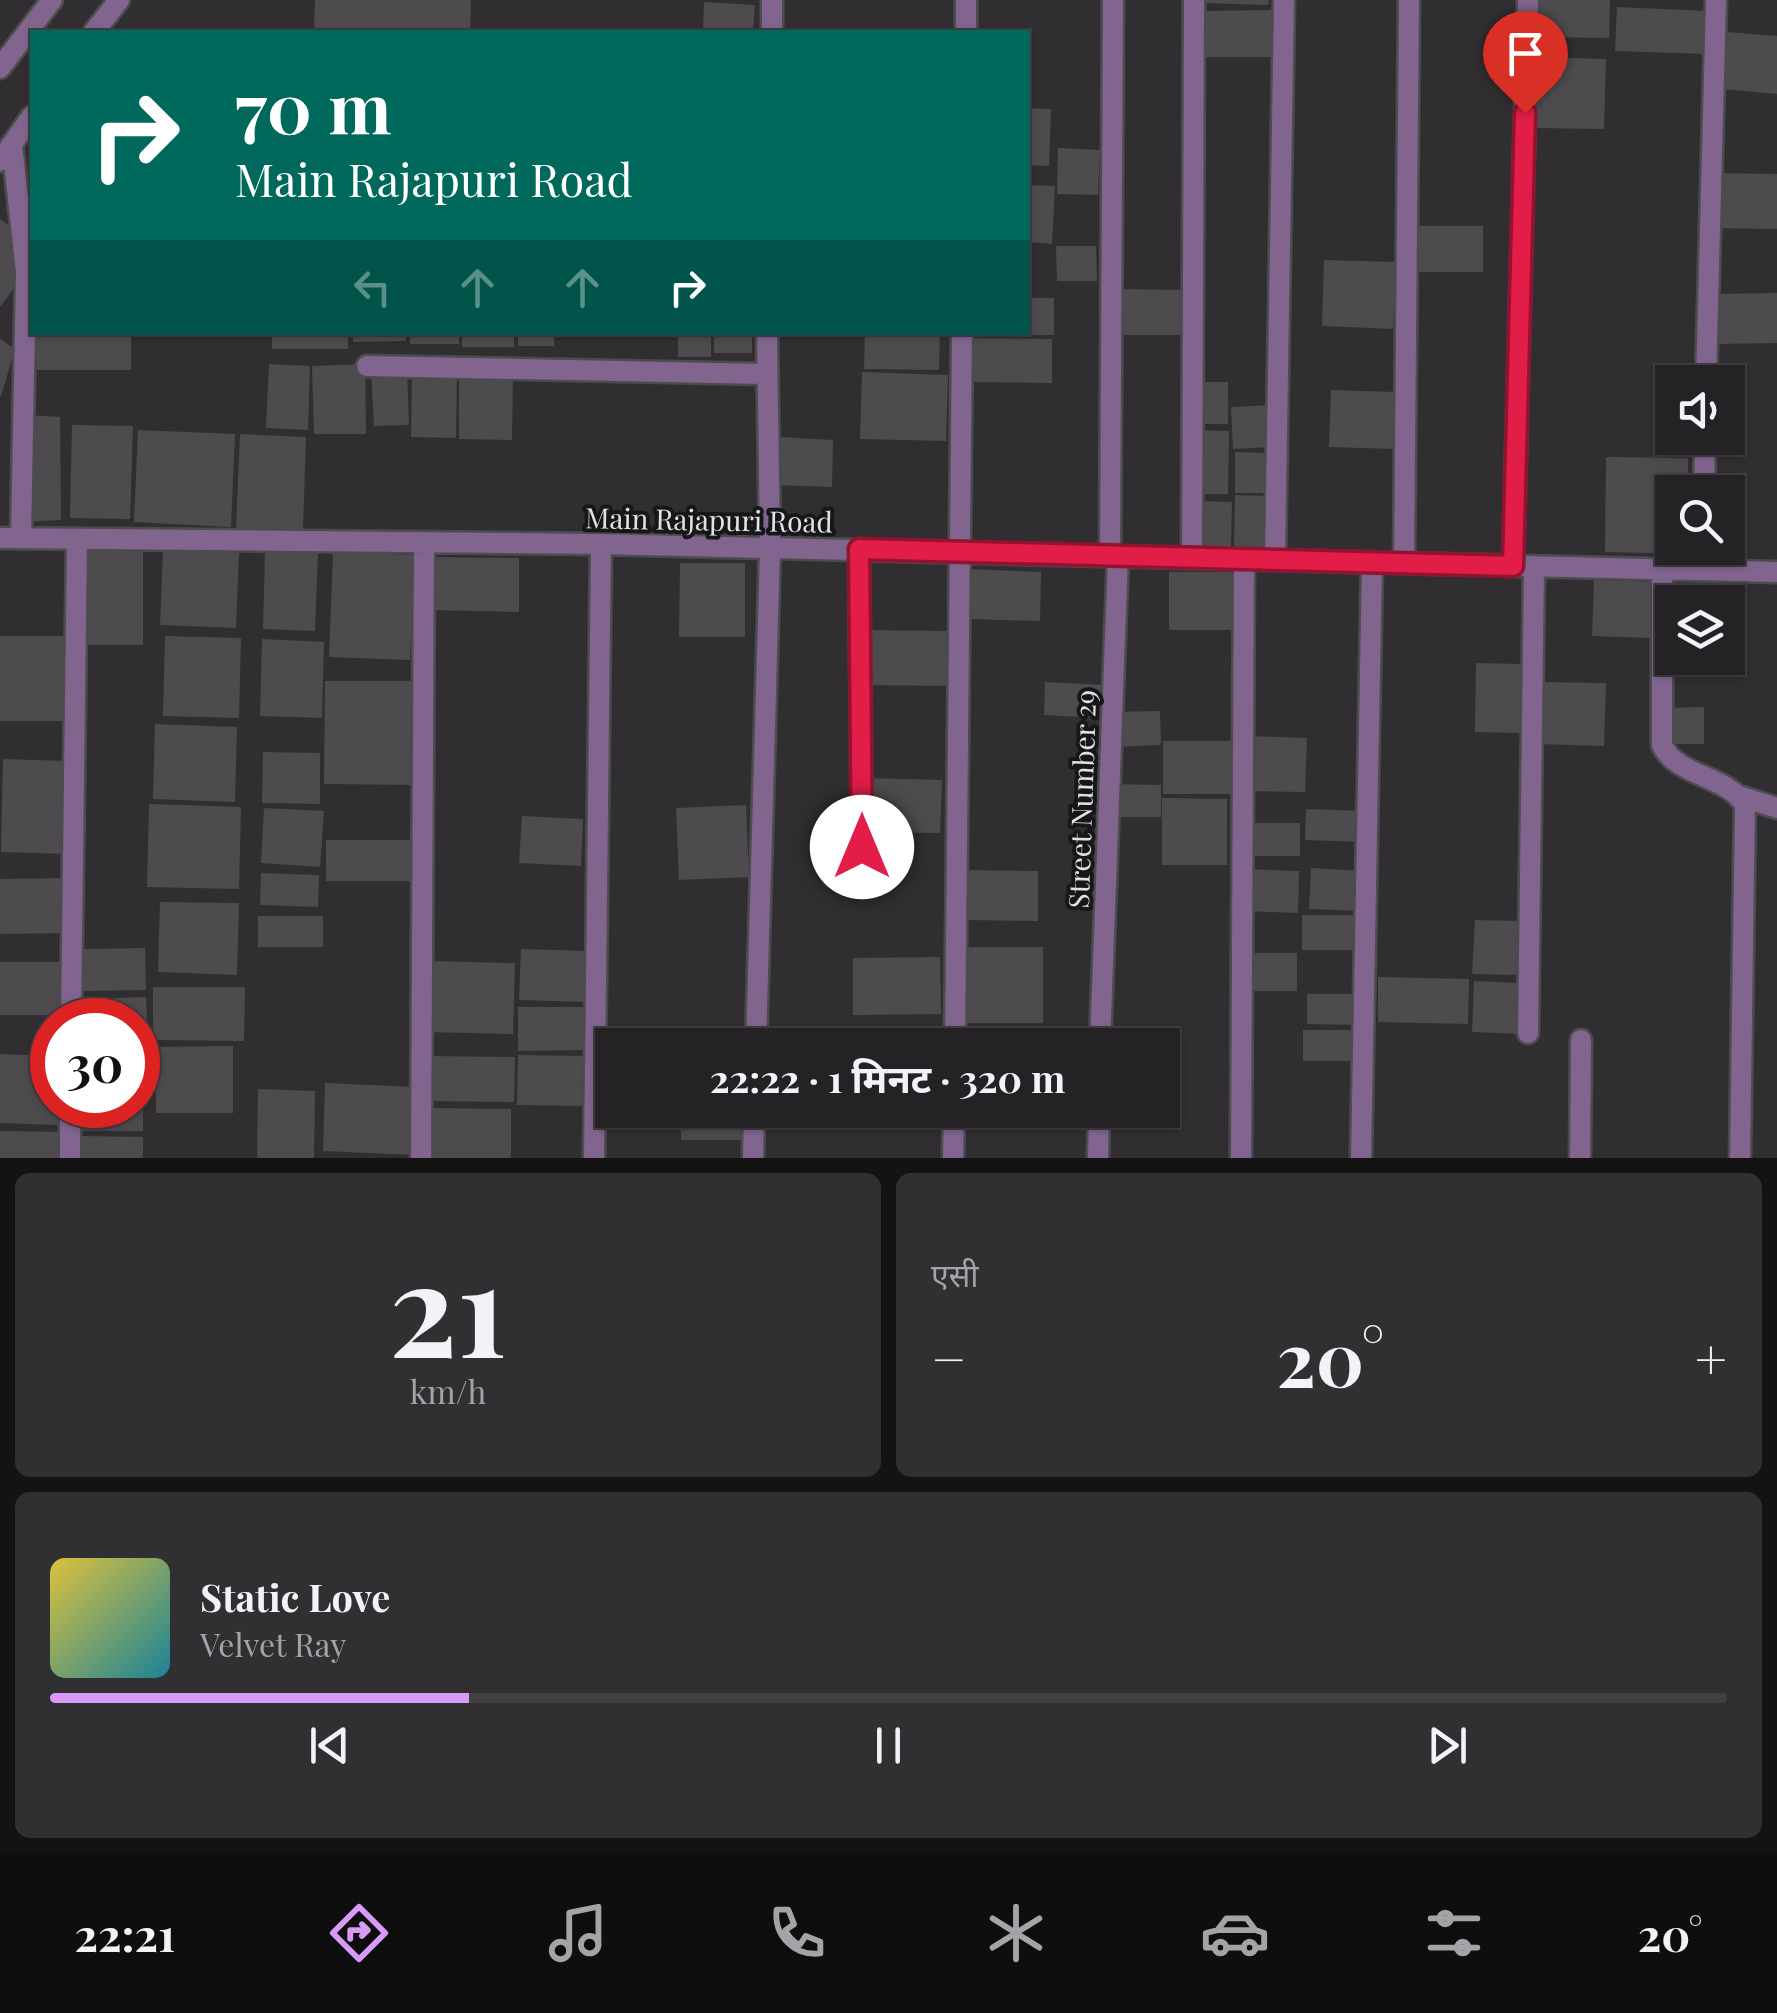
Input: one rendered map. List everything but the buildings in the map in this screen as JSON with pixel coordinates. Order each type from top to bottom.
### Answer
[{"type":"street","points":[[0,68],[52,0]]},
{"type":"street","points":[[96,30],[119,0]]},
{"type":"street","points":[[772,0],[772,30]]},
{"type":"street","points":[[966,0],[966,30]]},
{"type":"street","name":"Street Number 29","points":[[1100,1028],[1114,555],[1112,0]]},
{"type":"street","points":[[1192,556],[1194,0]]},
{"type":"street","points":[[1275,559],[1284,0]]},
{"type":"street","points":[[1404,563],[1409,0]]},
{"type":"street","points":[[1528,0],[1523,566],[1528,1033]]},
{"type":"street","points":[[1706,365],[1716,0]]},
{"type":"street","points":[[10,538],[26,272],[6,153],[30,119]]},
{"type":"street","points":[[756,1028],[770,548],[766,335]]},
{"type":"street","points":[[955,1028],[962,335]]},
{"type":"street","points":[[366,366],[765,374]]},
{"type":"street","name":"Main Rajapuri Road","points":[[10,538],[601,544],[1777,572]]},
{"type":"street","points":[[71,998],[77,539]]},
{"type":"street","points":[[421,1158],[424,543]]},
{"type":"street","points":[[594,1158],[601,544]]},
{"type":"street","points":[[859,549],[862,847]]},
{"type":"street","points":[[1241,1158],[1244,558]]},
{"type":"street","points":[[1361,1158],[1372,562]]},
{"type":"street","points":[[1702,565],[1702,570]]},
{"type":"street","points":[[1662,569],[1662,745],[1674,760],[1739,796],[1777,808]]},
{"type":"street","points":[[1739,796],[1745,819],[1740,1158]]},
{"type":"street","points":[[1580,1158],[1582,1040]]},
{"type":"street","points":[[70,1128],[70,1158]]},
{"type":"street","points":[[753,1158],[754,1128]]},
{"type":"street","points":[[954,1128],[954,1158]]},
{"type":"street","points":[[1098,1158],[1099,1128]]},
{"type":"route","points":[[862,847],[859,549],[1513,566],[1525,113]]}]
